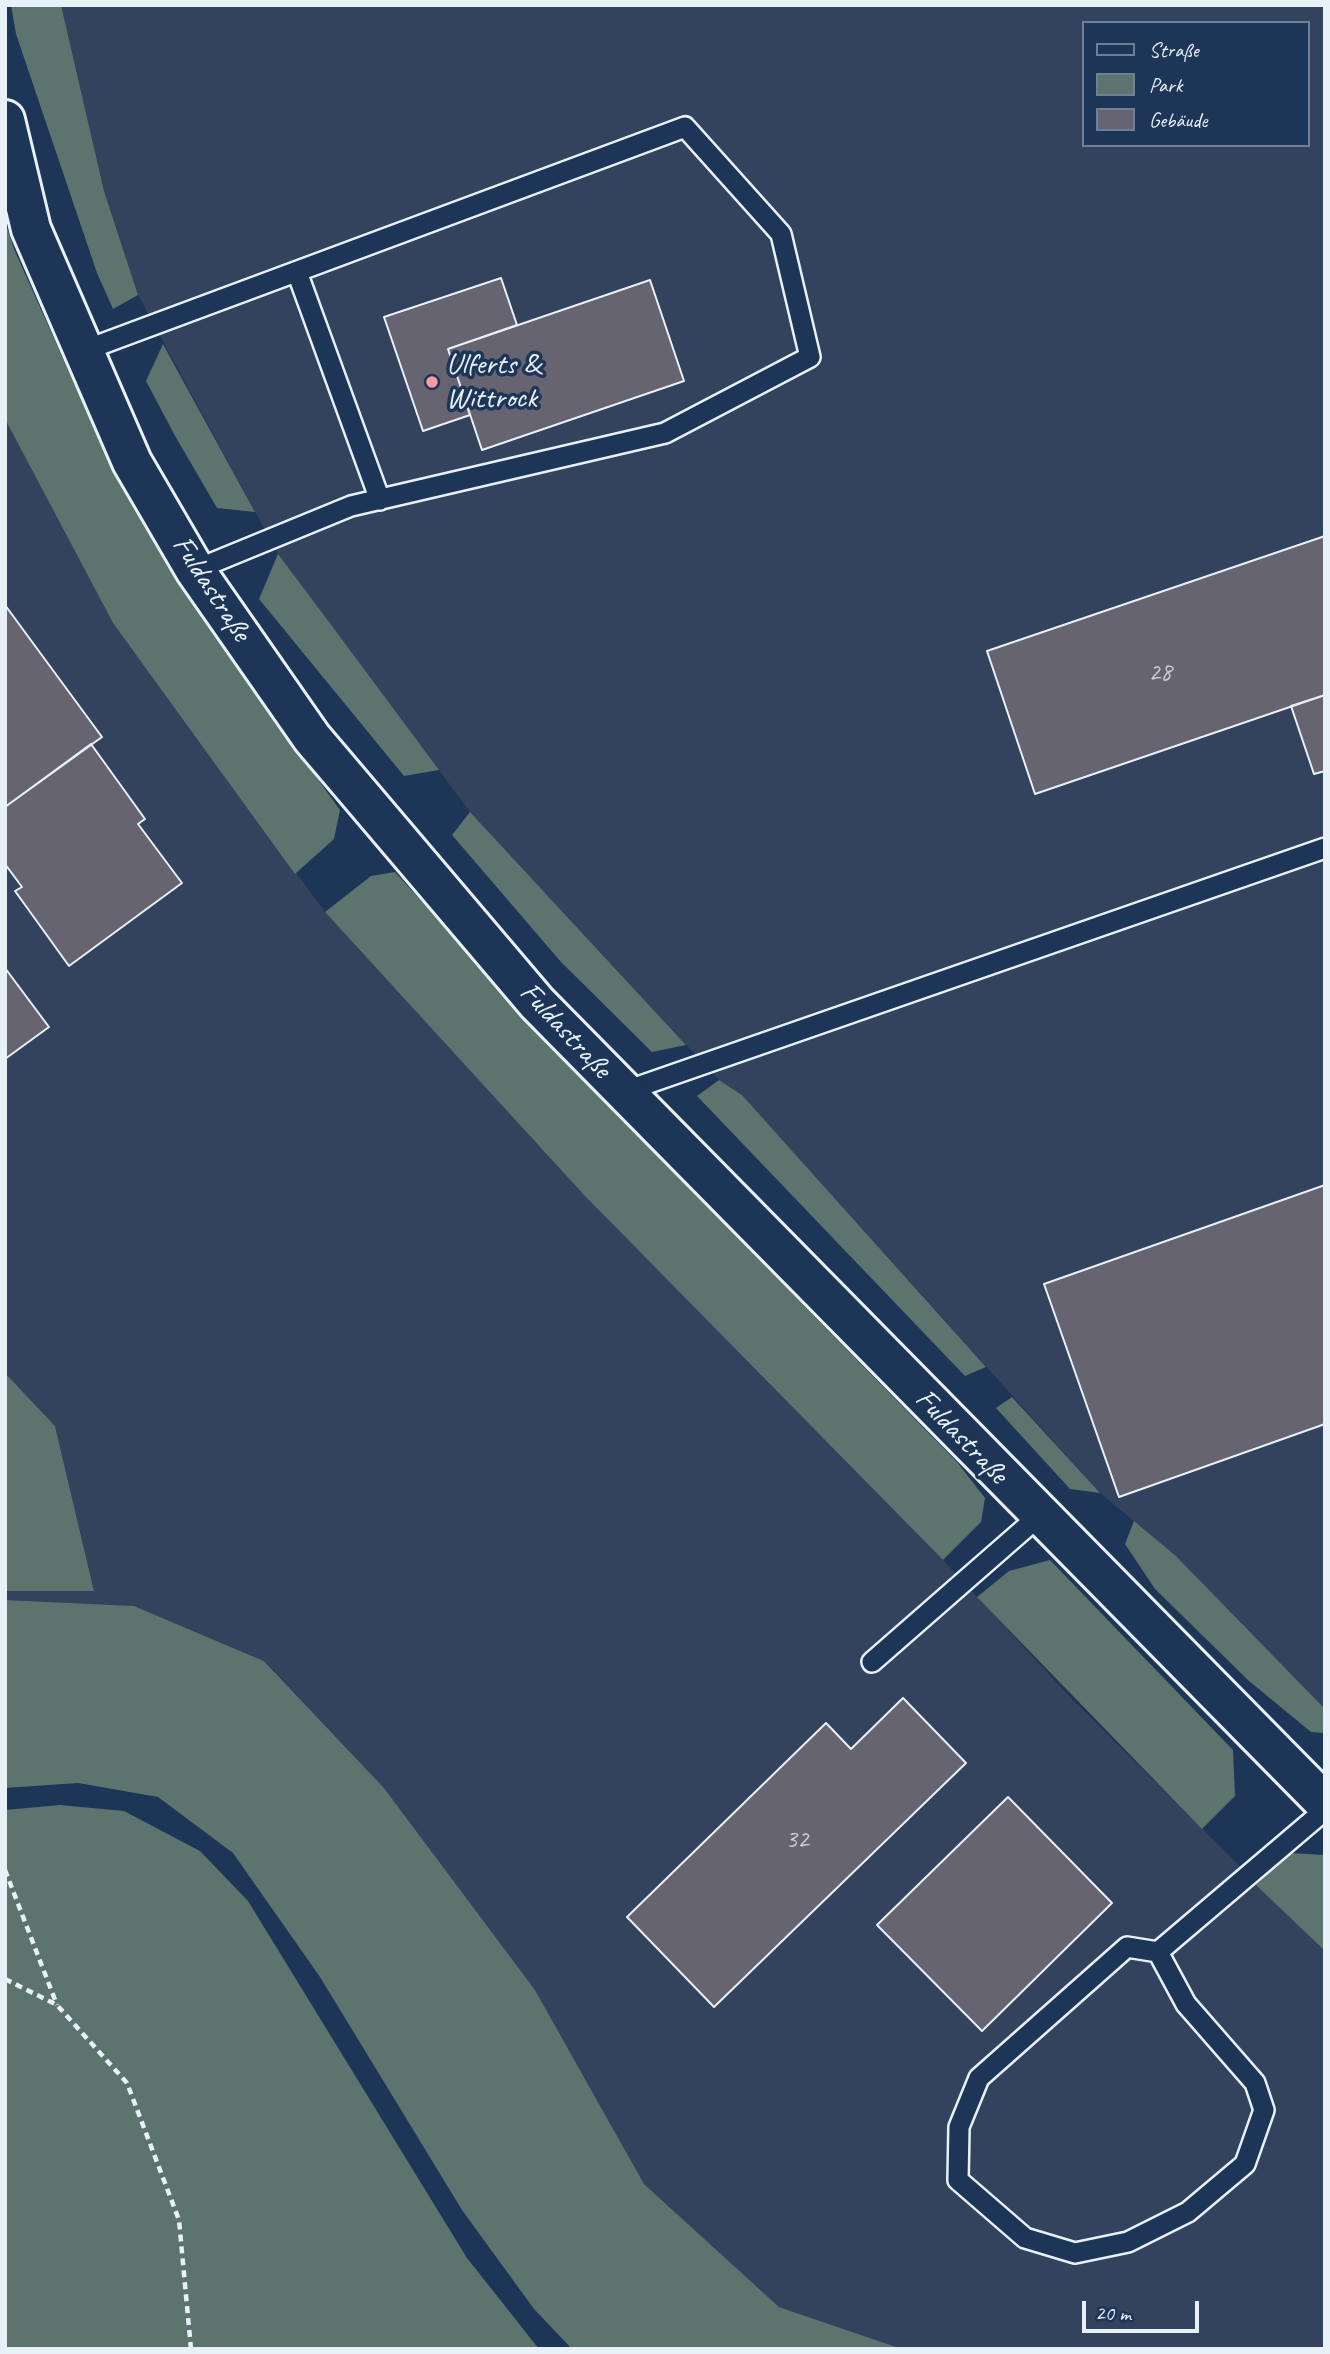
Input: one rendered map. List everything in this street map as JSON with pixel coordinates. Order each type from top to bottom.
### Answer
[{"type":"street","name":"Fuldastraße","points":[[5,120],[31,229],[132,462],[195,570],[312,738],[537,1003],[1038,1516],[1325,1804]]},
{"type":"lane","points":[[83,351],[685,127],[781,234],[810,357],[665,433],[351,506],[195,570]]},
{"type":"lane","points":[[297,272],[380,500]]},
{"type":"lane","points":[[623,1092],[1325,848]]},
{"type":"lane","points":[[872,1662],[1038,1516]]},
{"type":"lane","points":[[1158,1952],[1186,2004],[1255,2083],[1265,2110],[1245,2164],[1188,2213],[1128,2242],[1075,2253],[1025,2238],[958,2180],[960,2127],[979,2078],[1127,1947],[1158,1952],[1325,1810]]},
{"type":"path","points":[[5,1870],[57,2006]]},
{"type":"path","points":[[5,1979],[57,2006],[127,2083],[179,2220],[191,2349]]},
{"type":"shaded area","points":[[61,5],[1325,5],[1325,1709],[1176,1556],[1100,1493],[742,1095],[719,1080],[470,812],[278,554],[138,295],[104,191]]},
{"type":"shaded area","points":[[5,419],[113,623],[325,912],[584,1195],[943,1560],[1072,1699],[1325,1951],[1325,2349],[902,2349],[779,2307],[644,2184],[535,1990],[384,1788],[265,1661],[134,1606],[5,1600],[5,1591],[94,1590],[55,1426],[5,1373]]},
{"type":"green space","points":[[11,5],[61,5],[104,191],[138,295],[113,309],[97,273],[16,34]]},
{"type":"green space","points":[[5,221],[14,249],[73,381],[143,521],[233,661],[340,810],[334,839],[295,874],[113,623],[5,419]]},
{"type":"green space","points":[[163,344],[255,512],[217,508],[174,434],[146,381]]},
{"type":"green space","points":[[278,554],[439,770],[404,776],[259,599]]},
{"type":"green space","points":[[470,812],[686,1045],[652,1052],[561,962],[452,835]]},
{"type":"green space","points":[[395,872],[619,1117],[957,1462],[985,1498],[981,1522],[943,1560],[584,1195],[325,912],[371,876]]},
{"type":"green space","points":[[719,1080],[742,1095],[986,1367],[965,1376],[697,1096]]},
{"type":"green space","points":[[5,1373],[55,1426],[94,1591],[5,1591]]},
{"type":"green space","points":[[1012,1397],[1100,1493],[1070,1489],[996,1408]]},
{"type":"green space","points":[[1134,1521],[1176,1556],[1325,1709],[1325,1733],[1311,1732],[1249,1681],[1155,1589],[1125,1544]]},
{"type":"green space","points":[[1050,1560],[1233,1750],[1235,1796],[1202,1829],[977,1597],[1009,1571]]},
{"type":"green space","points":[[5,1600],[134,1606],[264,1661],[384,1788],[535,1990],[644,2184],[779,2307],[902,2349],[572,2349],[534,2309],[462,2210],[320,1977],[233,1853],[158,1797],[78,1783],[5,1788]]},
{"type":"green space","points":[[60,1805],[124,1811],[200,1851],[248,1901],[467,2258],[539,2349],[5,2349],[5,1810]]},
{"type":"green space","points":[[1290,1853],[1325,1855],[1325,1951],[1256,1885]]},
{"type":"building","name":"Ulferts & Wittrock","points":[[501,278],[517,325],[448,349],[470,415],[423,431],[384,317]]},
{"type":"building","points":[[650,280],[684,381],[482,450],[448,349]]},
{"type":"building","points":[[1325,536],[1325,695],[1035,794],[987,651]]},
{"type":"building","points":[[5,605],[102,737],[5,807]]},
{"type":"building","points":[[1325,695],[1325,771],[1314,774],[1291,706]]},
{"type":"building","points":[[91,744],[145,819],[138,824],[182,883],[69,966],[15,891],[22,887],[5,864],[5,807]]},
{"type":"building","points":[[5,968],[49,1027],[5,1059]]},
{"type":"building","points":[[1325,1185],[1325,1424],[1119,1497],[1044,1284]]},
{"type":"building","points":[[903,1698],[966,1763],[714,2007],[627,1917],[826,1723],[851,1749]]},
{"type":"building","points":[[1008,1797],[1112,1903],[982,2031],[877,1925]]},
{"type":"place","name":"Ulferts & Wittrock","points":[[432,382]]}]
